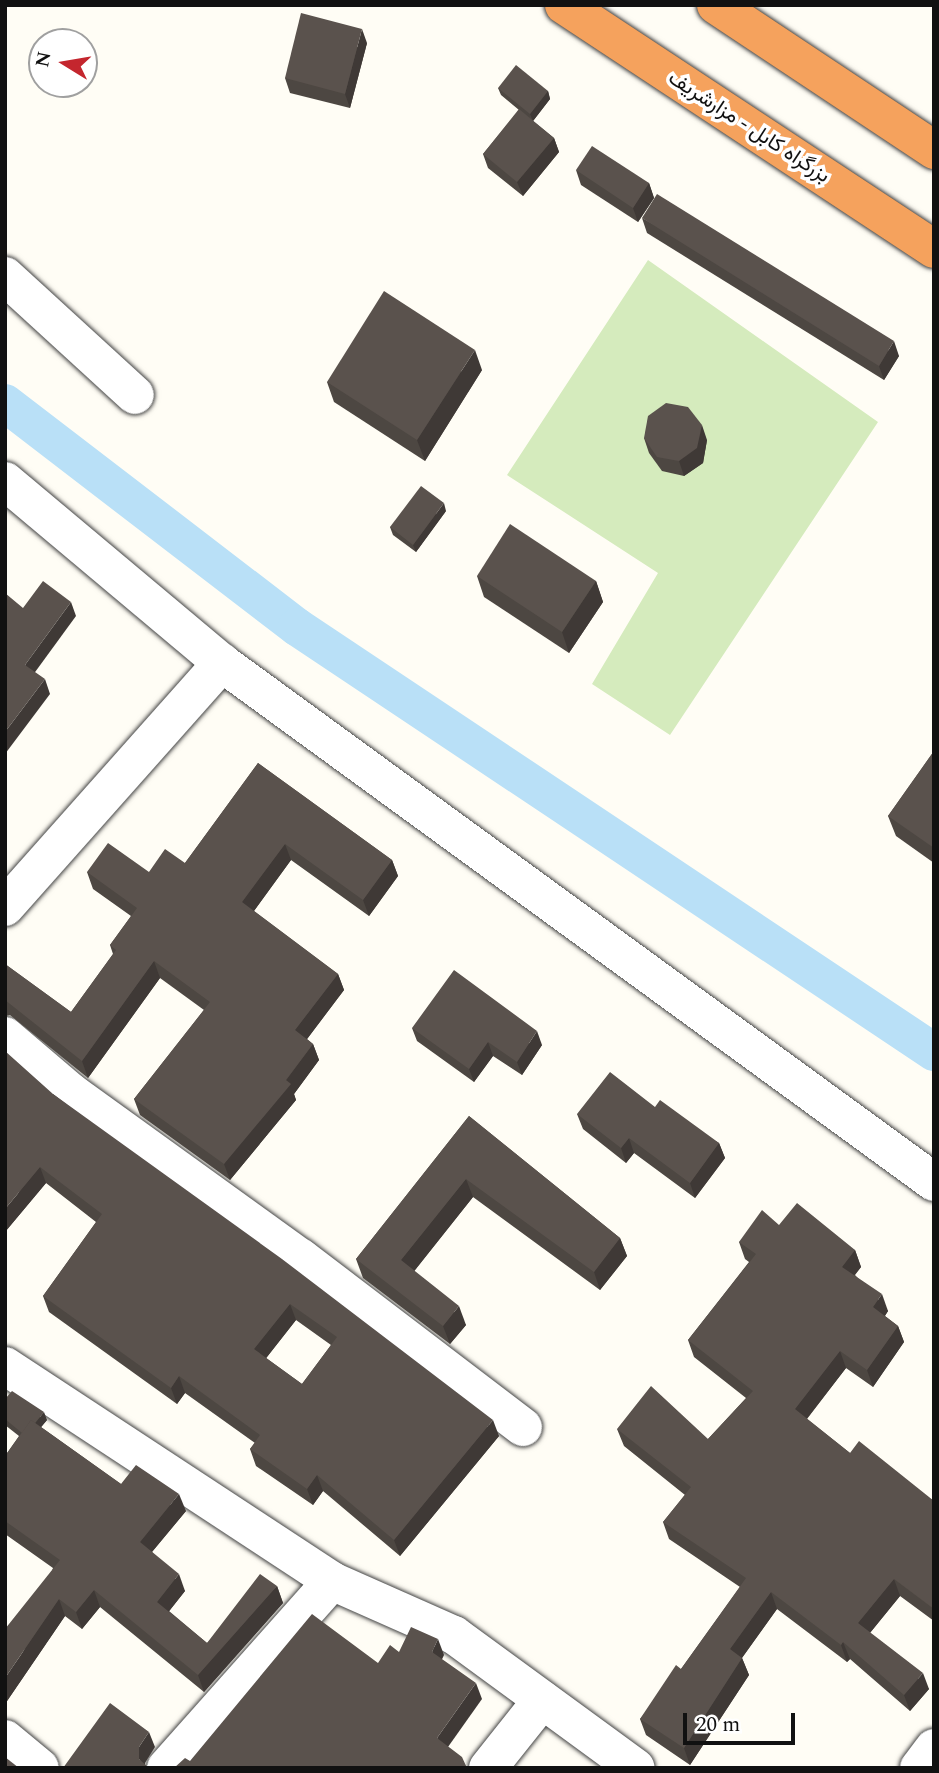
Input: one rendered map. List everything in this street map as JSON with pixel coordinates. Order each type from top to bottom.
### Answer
[{"type":"highway","name":"بزرگراه کابل - مزارشریف","points":[[564,5],[934,249]]},
{"type":"highway","points":[[716,5],[934,150]]},
{"type":"street","points":[[5,276],[135,395]]},
{"type":"street","points":[[5,481],[222,663],[934,1182]]},
{"type":"street","points":[[5,907],[222,663]]},
{"type":"street","points":[[5,1036],[72,1093],[301,1258],[523,1427]]},
{"type":"street","points":[[5,1366],[332,1581],[454,1635],[636,1768]]},
{"type":"street","points":[[166,1768],[332,1581]]},
{"type":"street","points":[[488,1768],[542,1700]]},
{"type":"street","points":[[5,1740],[40,1768]]},
{"type":"street","points":[[919,1768],[934,1748]]},
{"type":"green space","points":[[648,260],[878,422],[670,735],[592,684],[658,573],[507,475]]},
{"type":"building","points":[[301,13],[362,29],[345,94],[285,78]]},
{"type":"building","points":[[516,65],[548,91],[530,114],[498,88]]},
{"type":"building","points":[[519,109],[554,138],[517,182],[483,154]]},
{"type":"building","points":[[592,146],[649,183],[633,208],[576,170]]},
{"type":"building","points":[[657,194],[894,341],[879,366],[642,218]]},
{"type":"building","points":[[384,291],[475,350],[417,440],[327,382]]},
{"type":"building","points":[[666,403],[688,407],[702,425],[697,448],[679,461],[657,457],[644,438],[648,416]]},
{"type":"building","points":[[421,486],[444,503],[413,545],[390,527]]},
{"type":"building","points":[[510,524],[596,581],[562,632],[477,576]]},
{"type":"building","points":[[43,581],[71,602],[25,665],[45,679],[5,732],[5,593],[23,608]]},
{"type":"building","points":[[934,751],[934,848],[888,816]]},
{"type":"building","points":[[258,763],[392,860],[363,900],[285,844],[242,902],[338,974],[295,1030],[313,1044],[286,1080],[291,1084],[224,1164],[134,1099],[210,1002],[154,961],[82,1061],[5,1000],[5,964],[71,1012],[116,950],[110,945],[137,908],[87,872],[108,843],[149,872],[165,849],[185,863]]},
{"type":"building","points":[[454,970],[537,1031],[517,1062],[488,1042],[469,1069],[412,1028]]},
{"type":"building","points":[[5,1051],[53,1094],[282,1259],[493,1420],[394,1540],[317,1475],[307,1489],[250,1449],[260,1435],[179,1376],[171,1388],[43,1296],[102,1214],[40,1167],[5,1209]],"holes":[[[290,1304],[337,1337],[302,1384],[254,1349]]]},
{"type":"building","points":[[610,1072],[655,1107],[660,1100],[719,1143],[690,1183],[629,1138],[621,1148],[577,1114]]},
{"type":"building","points":[[469,1116],[620,1238],[594,1272],[466,1179],[401,1260],[459,1306],[443,1326],[356,1259]]},
{"type":"building","points":[[797,1203],[855,1250],[842,1267],[882,1294],[873,1307],[898,1326],[867,1370],[840,1351],[795,1409],[850,1453],[859,1441],[934,1501],[934,1609],[894,1579],[858,1623],[923,1673],[904,1695],[843,1642],[841,1645],[771,1592],[730,1649],[742,1658],[684,1748],[640,1719],[676,1665],[681,1669],[746,1578],[663,1522],[691,1487],[617,1429],[651,1386],[708,1439],[753,1391],[688,1340],[756,1254],[739,1242],[762,1210],[779,1225]]},
{"type":"building","points":[[12,1391],[44,1412],[35,1423],[31,1420],[22,1433],[5,1419],[5,1399]]},
{"type":"building","points":[[31,1420],[121,1484],[136,1465],[179,1494],[140,1542],[179,1574],[157,1602],[207,1643],[260,1574],[277,1586],[198,1675],[94,1590],[76,1612],[59,1599],[5,1678],[5,1629],[60,1560],[5,1521],[5,1456]]},
{"type":"building","points":[[312,1614],[378,1663],[390,1645],[399,1652],[411,1627],[438,1639],[432,1652],[476,1683],[437,1738],[462,1757],[467,1768],[174,1768],[185,1758],[190,1761]]},
{"type":"building","points":[[110,1703],[149,1732],[139,1747],[139,1759],[149,1768],[63,1768]]},
{"type":"building","points":[[5,1757],[19,1768],[5,1768]]},
{"type":"waterway","points":[[5,403],[297,627],[934,1052]]}]
